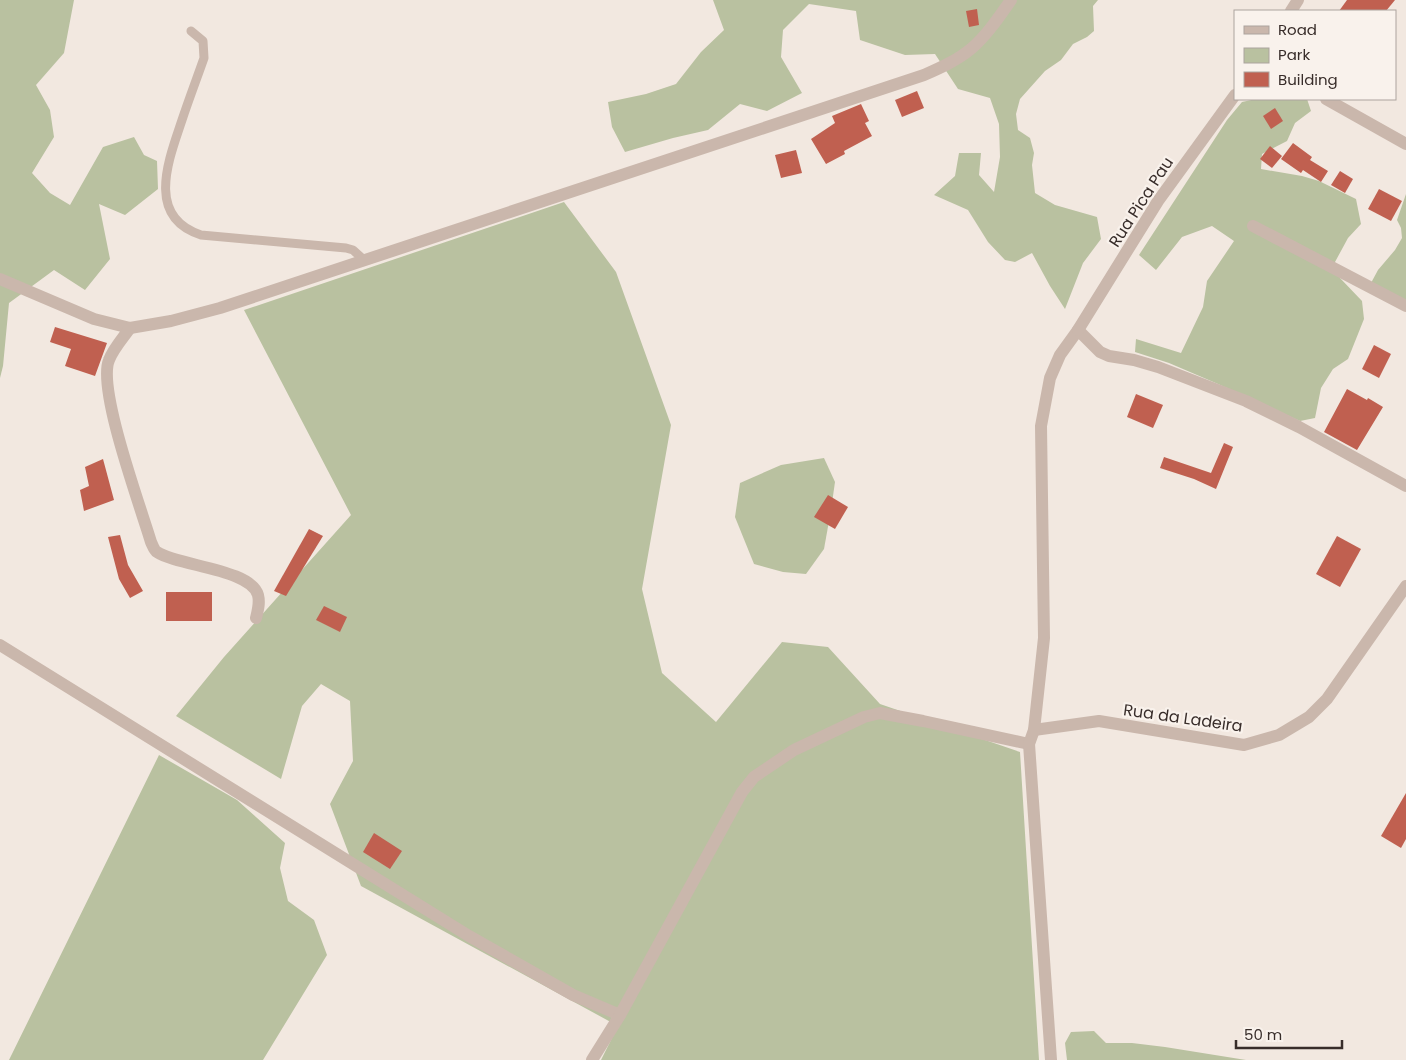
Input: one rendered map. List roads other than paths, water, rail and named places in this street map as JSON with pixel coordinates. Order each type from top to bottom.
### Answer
[{"type":"street","points":[[0,279],[94,319],[130,328],[171,321],[220,308],[924,75],[948,64],[971,49],[989,30],[1011,0]]},
{"type":"street","name":"Rua Pica Pau","points":[[1051,1060],[1030,744],[1034,730],[1044,638],[1041,426],[1050,378],[1060,355],[1078,330],[1158,201],[1234,96]]},
{"type":"street","points":[[1328,100],[1406,144]]},
{"type":"street","points":[[1253,226],[1406,306]]},
{"type":"street","points":[[130,328],[108,361],[107,383],[111,410],[151,542],[155,551],[166,556],[230,574],[253,586],[258,594],[259,606],[256,618]]},
{"type":"street","points":[[1078,330],[1100,352],[1108,356],[1134,360],[1158,367],[1246,401],[1299,427],[1406,486]]},
{"type":"street","name":"Rua da Ladeira","points":[[1034,730],[1099,722],[1244,745],[1279,735],[1310,717],[1327,698],[1406,586]]},
{"type":"street","points":[[0,645],[469,936],[573,996],[620,1016]]},
{"type":"street","points":[[592,1060],[620,1016],[742,792],[754,776],[794,750],[864,716],[880,713],[1030,744]]},
{"type":"lane","points":[[191,31],[202,41],[204,58],[167,162],[165,192],[173,216],[186,228],[201,235],[346,248],[353,250],[364,260]]}]
